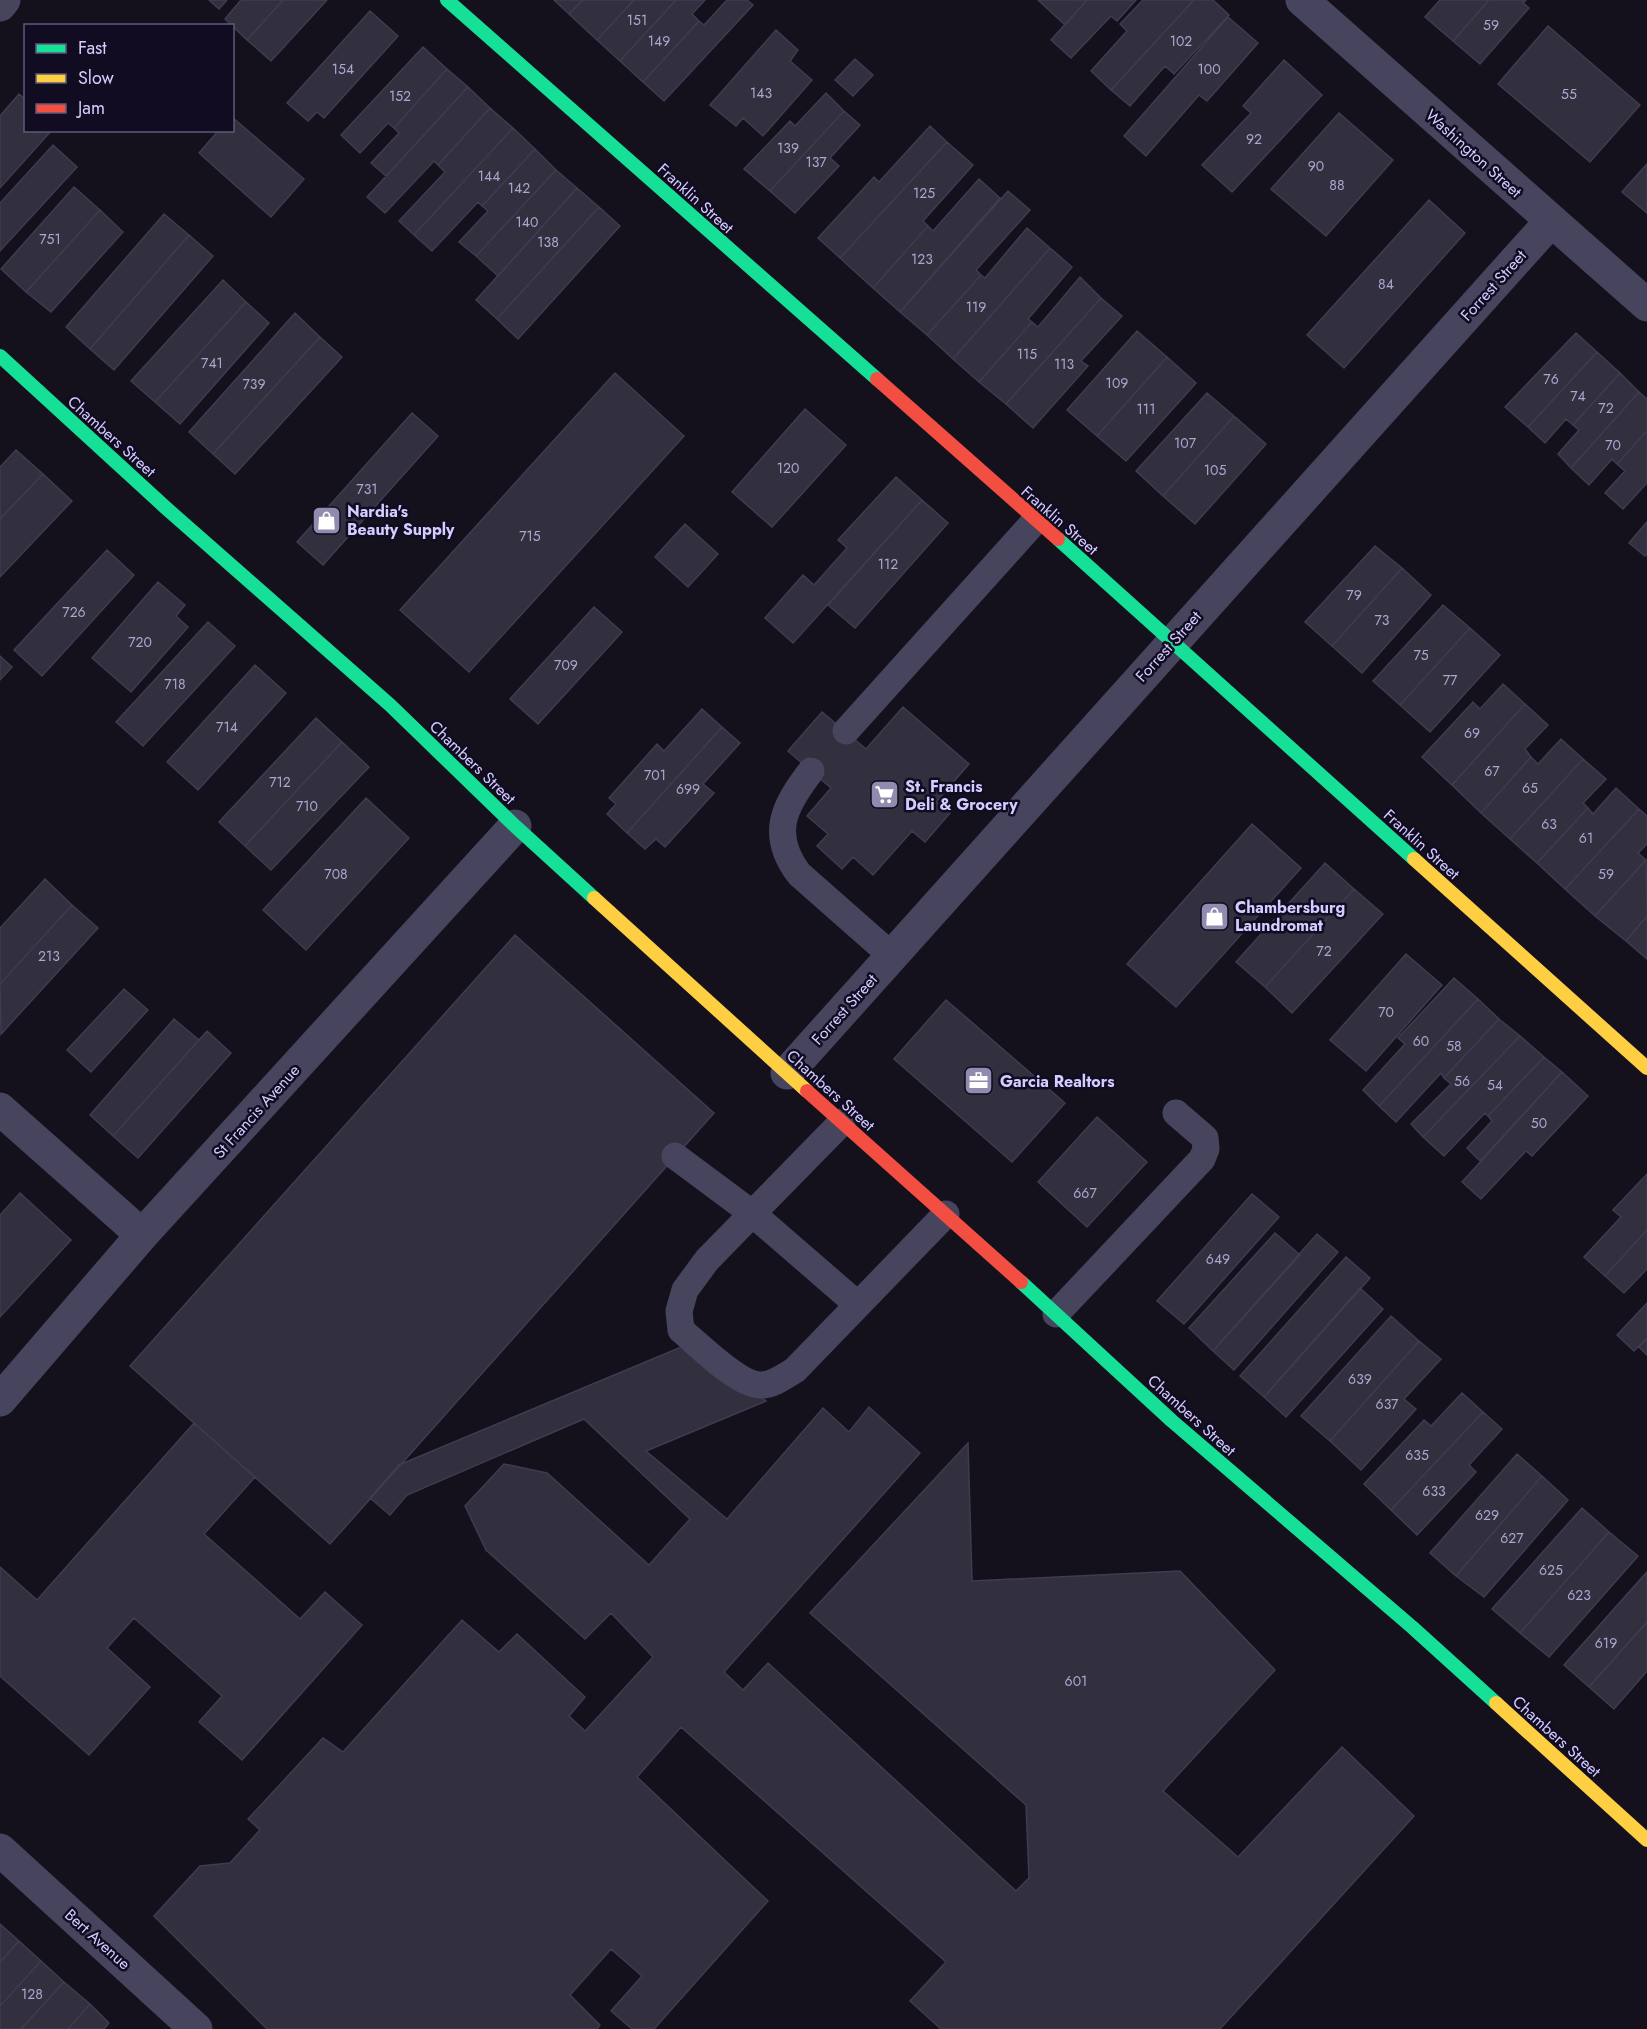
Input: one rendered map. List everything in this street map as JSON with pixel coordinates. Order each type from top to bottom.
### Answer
[{"type":"street","points":[[0,4],[4,0]]},
{"type":"street","name":"Franklin Street","points":[[447,0],[1172,641],[1647,1068]]},
{"type":"street","name":"Washington Street","points":[[1302,0],[1647,305]]},
{"type":"street","name":"Forrest Street","points":[[787,1073],[1551,221]]},
{"type":"street","name":"Chambers Street","points":[[0,356],[166,508],[390,705],[515,826],[1172,1421],[1412,1627],[1647,1840]]},
{"type":"street","name":"St Francis Avenue","points":[[0,1400],[142,1235],[515,826]]},
{"type":"street","points":[[0,1109],[142,1235]]},
{"type":"street","name":"Bert Avenue","points":[[0,1850],[196,2029]]},
{"type":"lane","points":[[846,731],[1036,520]]},
{"type":"lane","points":[[811,771],[789,800],[783,824],[785,848],[789,861],[799,874],[891,955]]},
{"type":"lane","points":[[1056,1314],[1202,1159],[1206,1149],[1205,1138],[1176,1113]]},
{"type":"lane","points":[[842,1122],[707,1260],[685,1290],[679,1311],[681,1330],[746,1383],[762,1385],[795,1370],[946,1214]]},
{"type":"lane","points":[[675,1156],[753,1214],[858,1305]]},
{"type":"building","points":[[209,0],[227,0],[219,9]]},
{"type":"building","points":[[241,0],[283,0],[247,40],[234,28],[234,24],[230,24],[225,19]]},
{"type":"building","points":[[283,0],[327,0],[271,61],[247,40]]},
{"type":"building","points":[[554,0],[583,0],[569,14]]},
{"type":"building","points":[[583,0],[634,0],[597,40],[569,14]]},
{"type":"building","points":[[634,0],[676,0],[620,61],[597,40]]},
{"type":"building","points":[[676,0],[705,0],[692,14],[699,21],[643,82],[620,61]]},
{"type":"building","points":[[727,0],[747,0],[753,5],[664,101],[643,82],[699,21],[704,25]]},
{"type":"building","points":[[1038,0],[1087,0],[1065,25]]},
{"type":"building","points":[[1087,0],[1136,0],[1117,21],[1111,16],[1071,58],[1051,40]]},
{"type":"building","points":[[1143,0],[1194,0],[1111,90],[1091,71],[1127,31],[1120,24]]},
{"type":"building","points":[[1194,0],[1213,0],[1229,15],[1174,74],[1165,66],[1130,106],[1111,90]]},
{"type":"building","points":[[1440,0],[1489,0],[1453,41],[1425,17]]},
{"type":"building","points":[[1489,0],[1526,0],[1523,3],[1529,8],[1480,64],[1453,41]]},
{"type":"building","points":[[370,11],[398,36],[324,118],[317,112],[308,121],[287,103]]},
{"type":"building","points":[[1228,17],[1258,43],[1207,101],[1199,95],[1146,156],[1124,136]]},
{"type":"building","points":[[1548,26],[1640,105],[1590,162],[1498,84]]},
{"type":"building","points":[[776,30],[798,50],[790,61],[812,80],[763,136],[743,118],[736,126],[710,105]]},
{"type":"building","points":[[423,47],[447,69],[394,128],[388,123],[360,153],[341,135]]},
{"type":"building","points":[[855,59],[873,75],[853,96],[835,80]]},
{"type":"building","points":[[1284,60],[1322,95],[1232,192],[1202,165],[1251,113],[1243,106]]},
{"type":"building","points":[[447,69],[468,87],[386,176],[371,163],[399,133],[394,128]]},
{"type":"building","points":[[468,87],[490,108],[438,165],[434,161],[385,213],[367,197]]},
{"type":"building","points":[[826,93],[844,111],[770,191],[744,169],[790,121],[795,126]]},
{"type":"building","points":[[19,94],[24,98],[24,132],[50,132],[0,188],[0,116]]},
{"type":"building","points":[[490,108],[513,128],[414,235],[399,221],[445,172],[438,165]]},
{"type":"building","points":[[844,111],[860,125],[830,158],[839,166],[795,213],[770,191]]},
{"type":"building","points":[[1339,113],[1393,160],[1326,236],[1271,189]]},
{"type":"building","points":[[234,119],[304,179],[271,217],[199,153],[217,132],[234,132]]},
{"type":"building","points":[[930,126],[947,142],[840,258],[818,238],[874,177],[879,182]]},
{"type":"building","points":[[513,128],[535,149],[482,206],[478,202],[432,251],[414,235]]},
{"type":"building","points":[[947,142],[973,165],[923,221],[928,226],[873,288],[840,258]]},
{"type":"building","points":[[53,145],[77,167],[0,251],[0,203]]},
{"type":"building","points":[[535,149],[556,170],[476,256],[459,242],[488,211],[482,206]]},
{"type":"building","points":[[1647,164],[1647,213],[1622,192]]},
{"type":"building","points":[[556,170],[577,188],[498,276],[476,256]]},
{"type":"building","points":[[979,179],[1000,198],[900,312],[873,288],[928,226],[933,231]]},
{"type":"building","points":[[74,187],[100,210],[26,292],[1,269]]},
{"type":"building","points":[[577,188],[599,207],[497,319],[476,300]]},
{"type":"building","points":[[1008,191],[1030,210],[976,270],[981,275],[927,335],[900,312]]},
{"type":"building","points":[[1429,200],[1465,233],[1344,368],[1307,335]]},
{"type":"building","points":[[599,207],[620,226],[518,339],[497,319]]},
{"type":"building","points":[[100,210],[123,232],[51,312],[26,292]]},
{"type":"building","points":[[164,214],[189,235],[90,349],[66,327]]},
{"type":"building","points":[[1027,228],[1050,248],[953,359],[927,335],[981,275],[985,278]]},
{"type":"building","points":[[189,235],[213,256],[114,370],[90,349]]},
{"type":"building","points":[[1050,248],[1072,267],[1028,319],[1032,322],[979,382],[953,359]]},
{"type":"building","points":[[1080,277],[1101,298],[1006,404],[979,382],[1032,322],[1038,327]]},
{"type":"building","points":[[223,280],[246,302],[155,402],[131,381]]},
{"type":"building","points":[[1101,298],[1122,316],[1081,361],[1088,366],[1033,428],[1006,404]]},
{"type":"building","points":[[246,302],[269,323],[180,424],[155,402]]},
{"type":"building","points":[[295,313],[320,337],[213,454],[189,432]]},
{"type":"building","points":[[1137,331],[1167,357],[1097,436],[1067,410]]},
{"type":"building","points":[[1576,333],[1597,352],[1528,427],[1505,407]]},
{"type":"building","points":[[320,337],[342,357],[235,474],[213,454]]},
{"type":"building","points":[[1597,352],[1620,373],[1573,425],[1566,419],[1545,443],[1528,427]]},
{"type":"building","points":[[1167,357],[1196,383],[1126,461],[1097,436]]},
{"type":"building","points":[[615,373],[684,436],[469,672],[400,610]]},
{"type":"building","points":[[1620,373],[1639,392],[1571,468],[1558,454],[1579,430],[1573,425]]},
{"type":"building","points":[[1639,392],[1647,399],[1647,431],[1617,464],[1612,459],[1589,485],[1571,468]]},
{"type":"building","points":[[1207,393],[1234,416],[1163,496],[1136,471]]},
{"type":"building","points":[[805,409],[846,445],[772,527],[732,492]]},
{"type":"building","points":[[412,413],[438,436],[323,565],[297,542]]},
{"type":"building","points":[[1234,416],[1266,444],[1195,524],[1163,496]]},
{"type":"building","points":[[1647,431],[1647,483],[1623,509],[1605,493],[1625,471],[1617,464]]},
{"type":"building","points":[[16,450],[43,474],[0,519],[0,467]]},
{"type":"building","points":[[43,474],[72,501],[0,577],[0,519]]},
{"type":"building","points":[[896,477],[922,500],[793,643],[765,618],[803,575],[814,585],[847,548],[838,540]]},
{"type":"building","points":[[922,500],[948,523],[855,628],[828,605]]},
{"type":"building","points":[[1647,522],[1647,554],[1645,556],[1629,543]]},
{"type":"building","points":[[685,524],[718,554],[688,587],[655,557]]},
{"type":"building","points":[[1375,546],[1402,568],[1332,646],[1305,622]]},
{"type":"building","points":[[107,550],[134,575],[42,676],[14,650]]},
{"type":"building","points":[[1402,568],[1431,595],[1362,673],[1332,646]]},
{"type":"building","points":[[158,582],[185,605],[176,616],[188,627],[131,692],[92,658]]},
{"type":"building","points":[[1443,605],[1470,628],[1400,705],[1373,681]]},
{"type":"building","points":[[594,607],[622,632],[538,724],[510,699]]},
{"type":"building","points":[[208,622],[235,646],[143,746],[116,722]]},
{"type":"building","points":[[1470,628],[1500,655],[1430,732],[1400,705]]},
{"type":"building","points":[[0,656],[12,667],[0,680]]},
{"type":"building","points":[[255,665],[286,693],[198,790],[167,762]]},
{"type":"building","points":[[1503,684],[1525,704],[1452,785],[1422,757],[1473,702],[1480,709]]},
{"type":"building","points":[[1525,704],[1548,725],[1525,749],[1531,757],[1481,813],[1452,785]]},
{"type":"building","name":"St. Francis Deli & Grocery","points":[[903,707],[969,764],[936,802],[950,813],[925,842],[912,831],[873,875],[853,857],[842,869],[817,846],[828,834],[807,816],[831,788],[788,751],[822,712],[866,749]]},
{"type":"building","points":[[702,709],[722,727],[627,833],[607,814],[616,804],[609,798],[657,744],[664,751]]},
{"type":"building","points":[[316,718],[342,742],[245,846],[219,822]]},
{"type":"building","points":[[722,727],[740,743],[703,784],[714,793],[665,847],[656,839],[645,849],[627,833]]},
{"type":"building","points":[[1561,739],[1583,759],[1510,839],[1481,813],[1531,757],[1538,764]]},
{"type":"building","points":[[342,742],[369,767],[271,870],[245,846]]},
{"type":"building","points":[[1583,759],[1606,779],[1583,803],[1588,808],[1537,863],[1510,839]]},
{"type":"building","points":[[1616,788],[1639,809],[1565,889],[1537,863],[1588,808],[1593,814]]},
{"type":"building","points":[[366,798],[409,838],[306,950],[263,910]]},
{"type":"building","points":[[1639,809],[1647,816],[1647,844],[1638,853],[1646,860],[1595,916],[1565,889]]},
{"type":"building","name":"Chambersburg Laundromat","points":[[1252,824],[1301,868],[1176,1007],[1127,964]]},
{"type":"building","points":[[1646,860],[1647,916],[1626,941],[1595,916]]},
{"type":"building","points":[[1325,863],[1354,889],[1265,987],[1236,962]]},
{"type":"building","points":[[45,879],[72,905],[0,984],[0,928]]},
{"type":"building","points":[[1354,889],[1383,914],[1292,1013],[1265,987]]},
{"type":"building","points":[[72,905],[98,928],[1,1034],[0,984]]},
{"type":"building","points":[[1647,916],[1647,959],[1626,941]]},
{"type":"building","points":[[515,935],[714,1113],[330,1544],[130,1366]]},
{"type":"building","points":[[1406,954],[1442,985],[1366,1071],[1330,1040]]},
{"type":"building","points":[[1454,978],[1478,999],[1379,1106],[1363,1090],[1405,1044],[1398,1038]]},
{"type":"building","points":[[124,989],[148,1010],[91,1072],[67,1050]]},
{"type":"building","points":[[1478,999],[1499,1019],[1444,1078],[1441,1073],[1396,1122],[1379,1106]]},
{"type":"building","name":"Garcia Realtors","points":[[946,1000],[1065,1103],[1012,1162],[894,1059]]},
{"type":"building","points":[[174,1019],[199,1040],[113,1136],[90,1115]]},
{"type":"building","points":[[1499,1019],[1520,1036],[1423,1137],[1411,1124],[1451,1084],[1444,1078]]},
{"type":"building","points":[[207,1031],[231,1053],[138,1158],[113,1136]]},
{"type":"building","points":[[1520,1036],[1544,1057],[1488,1116],[1485,1113],[1444,1156],[1423,1137]]},
{"type":"building","points":[[1544,1057],[1562,1072],[1480,1161],[1467,1148],[1492,1121],[1488,1116]]},
{"type":"building","points":[[1562,1072],[1588,1096],[1532,1156],[1526,1151],[1481,1199],[1462,1182]]},
{"type":"building","points":[[1097,1117],[1147,1162],[1087,1227],[1038,1182]]},
{"type":"building","points":[[1647,1174],[1647,1230],[1605,1276],[1584,1257],[1621,1217],[1613,1210]]},
{"type":"building","points":[[20,1193],[71,1240],[0,1317],[0,1215]]},
{"type":"building","points":[[1252,1194],[1279,1217],[1184,1324],[1157,1301]]},
{"type":"building","points":[[1647,1230],[1647,1269],[1624,1293],[1605,1276]]},
{"type":"building","points":[[1275,1233],[1300,1255],[1213,1351],[1189,1328]]},
{"type":"building","points":[[1317,1234],[1338,1252],[1234,1370],[1213,1351]]},
{"type":"building","points":[[1346,1257],[1370,1278],[1264,1397],[1240,1376]]},
{"type":"building","points":[[1360,1288],[1383,1309],[1286,1417],[1264,1397]]},
{"type":"building","points":[[1647,1303],[1647,1338],[1634,1351],[1617,1335]]},
{"type":"building","points":[[1391,1316],[1419,1341],[1330,1441],[1301,1416]]},
{"type":"building","points":[[1647,1338],[1647,1355],[1639,1347]]},
{"type":"building","points":[[1419,1341],[1441,1359],[1404,1399],[1416,1409],[1361,1470],[1330,1441]]},
{"type":"building","points":[[693,1342],[766,1401],[646,1451],[727,1519],[823,1408],[849,1432],[869,1407],[920,1453],[724,1672],[743,1690],[768,1663],[1016,1891],[1029,1878],[1026,1805],[810,1613],[968,1443],[972,1581],[1180,1571],[1275,1670],[1163,1791],[1238,1857],[1342,1747],[1414,1816],[1220,2029],[941,2029],[910,2001],[946,1962],[681,1727],[637,1777],[768,1901],[654,2029],[632,2029],[611,2011],[642,1976],[611,1949],[570,1995],[600,2025],[597,2029],[267,2029],[154,1916],[200,1866],[230,1863],[260,1830],[248,1819],[323,1738],[343,1752],[462,1620],[499,1652],[517,1634],[585,1697],[569,1716],[585,1731],[653,1657],[611,1613],[585,1639],[486,1550],[465,1506],[504,1464],[547,1473],[649,1565],[690,1519],[584,1419],[407,1495],[390,1515],[370,1498],[399,1465]]},
{"type":"building","points":[[1462,1393],[1483,1412],[1391,1510],[1364,1484],[1424,1420],[1431,1426]]},
{"type":"building","points":[[1483,1412],[1502,1429],[1469,1465],[1476,1472],[1417,1535],[1391,1510]]},
{"type":"building","points":[[194,1423],[255,1477],[204,1534],[300,1619],[325,1592],[362,1625],[242,1760],[199,1722],[222,1696],[134,1618],[107,1648],[150,1687],[89,1755],[0,1676],[0,1567],[37,1600]]},
{"type":"building","points":[[1517,1454],[1542,1476],[1456,1576],[1430,1553]]},
{"type":"building","points":[[1542,1476],[1568,1500],[1484,1597],[1456,1576]]},
{"type":"building","points":[[1582,1508],[1609,1532],[1520,1633],[1492,1609]]},
{"type":"building","points":[[1609,1532],[1638,1556],[1549,1657],[1520,1633]]},
{"type":"building","points":[[1647,1572],[1647,1622],[1589,1687],[1564,1665]]},
{"type":"building","points":[[1647,1622],[1647,1671],[1614,1709],[1589,1687]]},
{"type":"building","points":[[0,1924],[19,1941],[0,1962]]},
{"type":"building","points":[[19,1941],[41,1961],[0,2006],[0,1962]]},
{"type":"building","points":[[41,1961],[64,1982],[21,2029],[0,2029],[0,2006]]},
{"type":"building","points":[[64,1982],[90,2004],[68,2029],[21,2029]]},
{"type":"building","points":[[90,2004],[109,2023],[104,2029],[68,2029]]},
{"type":"traffic: fast","points":[[447,0],[877,379]]},
{"type":"traffic: fast","points":[[0,356],[166,508],[390,705],[515,826],[594,898]]},
{"type":"traffic: fast","points":[[1058,539],[1414,859]]},
{"type":"traffic: fast","points":[[1021,1282],[1172,1421],[1412,1627],[1496,1703]]},
{"type":"traffic: slow","points":[[1414,859],[1647,1068]]},
{"type":"traffic: slow","points":[[594,898],[807,1091]]},
{"type":"traffic: slow","points":[[1496,1703],[1647,1840]]},
{"type":"traffic: jam","points":[[877,379],[1058,539]]},
{"type":"traffic: jam","points":[[807,1091],[1021,1282]]},
{"type":"place","name":"Nardia's Beauty Supply","points":[[326,520]]},
{"type":"place","name":"St. Francis Deli & Grocery","points":[[884,795]]},
{"type":"place","name":"Chambersburg Laundromat","points":[[1214,916]]},
{"type":"place","name":"Garcia Realtors","points":[[979,1081]]}]
